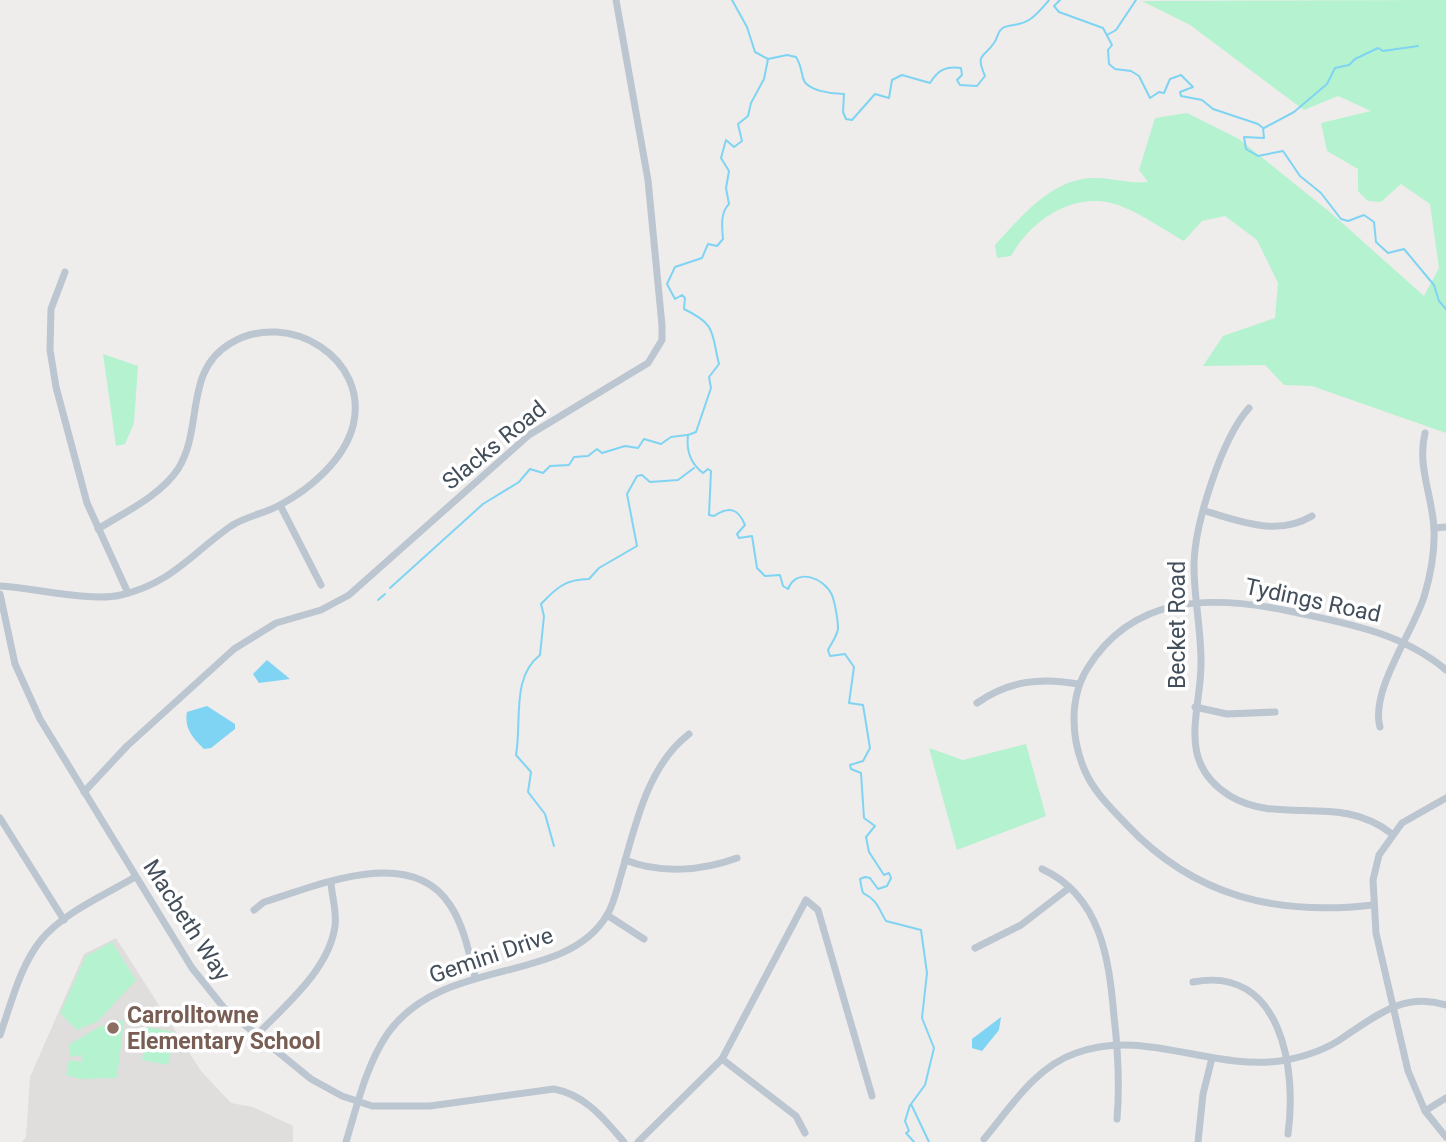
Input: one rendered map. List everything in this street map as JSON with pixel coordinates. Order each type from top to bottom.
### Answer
[{"type":"street","name":"Slacks Road","points":[[83,792],[127,746],[234,649],[276,623],[321,610],[349,595],[529,435],[621,382],[657,354],[663,325],[648,180],[615,0]]},
{"type":"street","points":[[65,272],[51,309],[52,368],[87,503],[128,593]]},
{"type":"street","points":[[0,586],[92,597],[128,593],[164,580],[235,523],[280,505],[315,479],[340,454],[351,432],[354,411],[346,376],[332,356],[306,337],[284,330],[267,330],[230,343],[206,368],[197,388],[191,442],[176,472],[155,493],[98,528]]},
{"type":"street","name":"Becket Road","points":[[1249,408],[1234,426],[1226,444],[1196,543],[1196,604],[1201,659],[1193,736],[1198,757],[1211,778],[1230,796],[1264,807],[1357,814],[1392,834]]},
{"type":"street","points":[[1380,727],[1378,699],[1424,597],[1431,564],[1434,528],[1421,457],[1425,433]]},
{"type":"street","points":[[280,505],[321,585]]},
{"type":"street","points":[[1205,511],[1251,524],[1279,527],[1312,516]]},
{"type":"street","points":[[1434,528],[1446,527]]},
{"type":"street","name":"Macbeth Way","points":[[0,594],[8,640],[22,682],[83,792],[204,986],[257,1035],[311,1079],[358,1102],[398,1108],[554,1089],[575,1095],[589,1104],[624,1142]]},
{"type":"street","name":"Tydings Road","points":[[1373,905],[1320,910],[1259,902],[1205,883],[1167,861],[1110,807],[1085,771],[1074,725],[1078,684],[1102,646],[1127,624],[1155,611],[1196,604],[1251,604],[1350,624],[1405,643],[1446,670]]},
{"type":"street","points":[[977,703],[999,689],[1029,681],[1043,679],[1078,684]]},
{"type":"street","points":[[1195,708],[1227,714],[1275,712]]},
{"type":"street","name":"Gemini Drive","points":[[346,1142],[375,1056],[401,1018],[425,999],[475,977],[547,959],[573,947],[607,915],[652,783],[667,755],[689,734]]},
{"type":"street","points":[[1446,797],[1402,823],[1392,834],[1375,865],[1373,905],[1376,933],[1408,1071],[1425,1111],[1446,1137]]},
{"type":"street","points":[[0,818],[2,828],[64,920]]},
{"type":"street","points":[[625,860],[659,868],[680,869],[722,864],[737,858]]},
{"type":"street","points":[[1042,869],[1083,901],[1103,939],[1111,976],[1118,1044],[1117,1119]]},
{"type":"street","points":[[254,910],[264,902],[368,873],[406,875],[434,889],[450,905],[458,921],[475,977]]},
{"type":"street","points":[[0,1035],[32,953],[51,929],[135,877]]},
{"type":"street","points":[[257,1035],[304,985],[326,953],[335,925],[331,883]]},
{"type":"street","points":[[975,948],[1021,925],[1069,888]]},
{"type":"street","points":[[638,1142],[723,1059],[806,900],[818,910],[872,1096]]},
{"type":"street","points":[[607,915],[644,939]]},
{"type":"street","points":[[1193,982],[1213,979],[1254,995],[1276,1020],[1287,1060],[1291,1102],[1288,1134]]},
{"type":"street","points":[[984,1139],[1046,1069],[1076,1052],[1118,1044],[1170,1048],[1212,1058],[1267,1063],[1322,1049],[1394,1005],[1423,1001],[1446,1005]]},
{"type":"street","points":[[1198,1142],[1203,1094],[1212,1058]]},
{"type":"street","points":[[723,1059],[796,1116],[805,1133]]},
{"type":"street","points":[[1425,1111],[1446,1098]]},
{"type":"shaded area","name":"Carrolltowne Elementary School","points":[[116,938],[201,1071],[231,1103],[253,1107],[293,1126],[293,1142],[22,1142],[26,1137],[30,1077],[84,954]]},
{"type":"green space","points":[[1446,0],[1446,433],[1312,386],[1284,385],[1265,365],[1203,366],[1223,336],[1275,318],[1278,283],[1257,240],[1225,216],[1202,221],[1184,241],[1120,206],[1096,201],[1081,202],[1053,213],[1029,232],[1011,256],[997,258],[995,245],[1050,192],[1078,180],[1093,178],[1148,182],[1139,170],[1155,118],[1187,113],[1239,139],[1331,213],[1424,296],[1439,268],[1430,204],[1401,184],[1381,202],[1368,201],[1358,191],[1358,169],[1327,151],[1321,123],[1371,111],[1338,96],[1304,110],[1190,25],[1142,1]]},
{"type":"green space","points":[[103,354],[138,366],[134,423],[125,444],[116,446]]},
{"type":"green space","points":[[1026,744],[1046,816],[957,850],[929,748],[963,760]]},
{"type":"green space","points":[[112,942],[136,980],[98,1021],[77,1030],[60,1013],[86,956]]},
{"type":"green space","points":[[124,1020],[117,1078],[79,1079],[66,1075],[69,1060],[82,1062],[81,1055],[72,1057],[69,1054],[70,1044],[99,1027]]},
{"type":"green space","points":[[148,1027],[174,1032],[168,1065],[142,1060]]},
{"type":"water","points":[[267,660],[290,679],[259,683],[253,674]]},
{"type":"water","points":[[207,706],[235,724],[235,729],[211,748],[204,749],[190,733],[186,718],[187,712]]},
{"type":"water","points":[[1001,1017],[999,1030],[982,1051],[972,1048],[972,1039]]},
{"type":"waterway","points":[[732,0],[747,27],[755,52],[768,59],[787,55],[796,57],[803,78],[809,86],[820,91],[844,94],[843,112],[846,119],[852,120],[875,94],[889,98],[892,80],[902,75],[930,83],[942,70],[961,68],[962,75],[957,80],[960,85],[977,86],[985,76],[982,56],[994,43],[1000,30],[1029,20],[1049,0]]},
{"type":"waterway","points":[[1060,0],[1054,6],[1059,12],[1103,28],[1112,45],[1108,50],[1109,64],[1115,69],[1131,71],[1139,76],[1150,98],[1159,92],[1164,93],[1170,79],[1181,75],[1193,87],[1180,92],[1181,96],[1202,100],[1213,109],[1263,128],[1264,138],[1244,137],[1246,149],[1258,156],[1283,151],[1300,176],[1321,193],[1341,219],[1348,221],[1364,215],[1374,222],[1376,242],[1388,253],[1404,249],[1434,285],[1439,301],[1446,309]]},
{"type":"waterway","points":[[1107,35],[1116,30],[1136,0]]},
{"type":"waterway","points":[[1264,128],[1294,112],[1327,84],[1335,68],[1349,65],[1355,59],[1378,48],[1383,51],[1418,46]]},
{"type":"waterway","points":[[768,59],[764,79],[751,103],[748,116],[738,124],[742,141],[734,147],[726,140],[721,158],[729,171],[726,188],[729,204],[723,216],[723,239],[717,246],[708,244],[702,258],[675,267],[667,284],[675,299],[682,295],[685,298],[684,309],[702,320],[711,330],[719,364],[709,377],[711,388],[696,432],[688,435],[688,446],[692,461],[699,469],[703,473],[708,469],[711,471],[709,515],[714,516],[729,510],[739,515],[745,525],[737,534],[739,538],[752,536],[757,568],[765,576],[780,575],[783,586],[788,589],[798,578],[810,577],[823,584],[832,595],[838,629],[828,650],[830,656],[845,654],[854,667],[849,703],[863,705],[870,748],[863,761],[850,765],[851,769],[861,773],[864,818],[875,826],[866,837],[869,852],[884,875],[889,873],[891,878],[887,886],[878,889],[870,878],[860,879],[862,890],[876,903],[886,921],[921,930],[927,973],[922,1018],[934,1048],[925,1085],[911,1104],[929,1142]]},
{"type":"waterway","points":[[390,588],[483,504],[519,482],[530,469],[543,473],[550,466],[569,465],[574,457],[588,456],[597,449],[602,453],[625,446],[638,448],[644,439],[661,444],[671,437],[687,435]]},
{"type":"waterway","points":[[554,846],[545,814],[528,792],[531,772],[516,755],[521,688],[531,664],[540,655],[544,616],[541,604],[562,585],[589,579],[599,568],[637,546],[627,494],[637,476],[642,475],[650,482],[678,480],[694,468]]},
{"type":"waterway","points":[[378,600],[385,594]]},
{"type":"waterway","points":[[910,1105],[905,1121],[909,1131],[906,1133],[914,1142]]},
{"type":"place","name":"Carrolltowne Elementary School","points":[[113,1028]]}]
